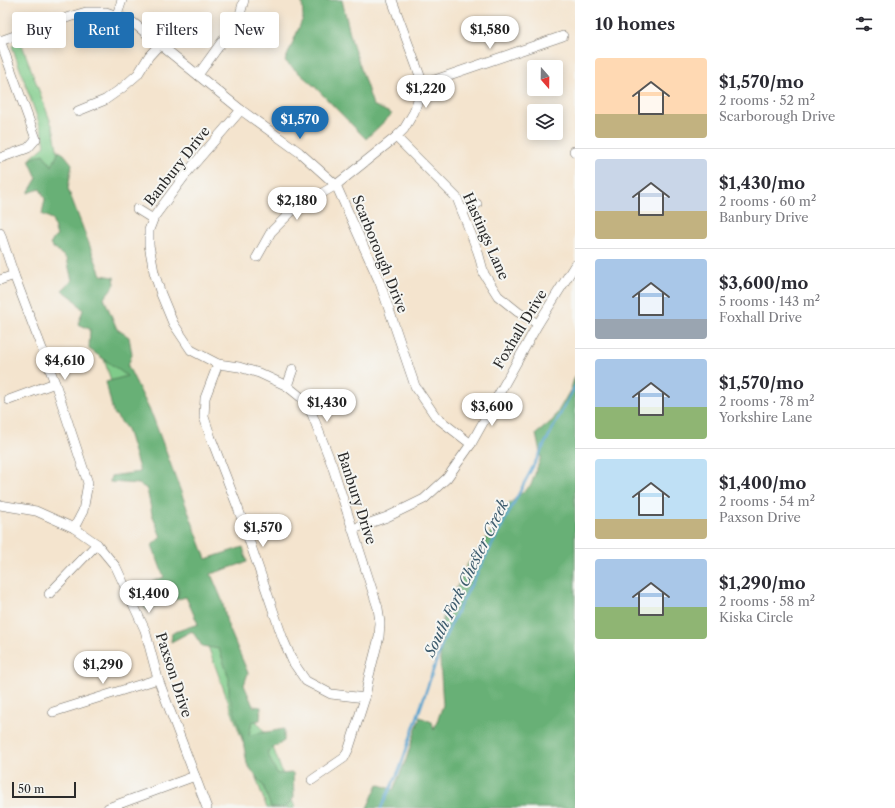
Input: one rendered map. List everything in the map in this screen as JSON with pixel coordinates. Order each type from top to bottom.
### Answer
[{"type":"street","points":[[118,12],[122,0]]},
{"type":"street","points":[[198,75],[239,18],[244,0]]},
{"type":"street","points":[[257,257],[271,232],[293,210],[336,185],[396,137],[404,129],[414,112],[423,84],[392,0]]},
{"type":"street","name":"Scarborough Drive","points":[[0,41],[74,16]]},
{"type":"street","name":"Scarborough Drive","points":[[134,23],[142,30]]},
{"type":"street","points":[[423,84],[562,36]]},
{"type":"street","points":[[0,41],[36,139],[28,148],[0,158]]},
{"type":"street","points":[[78,111],[105,100],[122,88],[138,74],[149,56],[156,48]]},
{"type":"street","name":"Scarborough Drive","points":[[165,48],[241,110],[299,152],[336,185],[380,283],[415,386],[436,417],[471,444]]},
{"type":"street","name":"Banbury Drive","points":[[241,110],[189,170],[153,219],[149,230],[149,245],[154,272],[161,294],[173,322],[191,350],[218,364],[239,367],[258,373],[287,386],[303,399],[312,414],[332,465],[378,608],[380,623],[379,637],[365,698],[349,748],[344,758],[312,780]]},
{"type":"street","name":"Hastings Lane","points":[[396,137],[457,198],[478,252],[484,274],[498,296],[518,312],[538,324]]},
{"type":"street","points":[[462,211],[477,204]]},
{"type":"street","points":[[136,210],[153,219]]},
{"type":"street","points":[[0,233],[14,275],[55,383],[88,483],[83,511],[74,528]]},
{"type":"street","name":"Foxhall Drive","points":[[353,529],[388,517],[424,499],[447,478],[471,444],[538,324],[575,265]]},
{"type":"street","points":[[0,280],[14,275]]},
{"type":"street","points":[[218,364],[205,398],[204,417],[238,508],[283,639],[293,662],[306,681],[331,694],[365,698]]},
{"type":"street","points":[[287,386],[294,369]]},
{"type":"street","points":[[9,400],[55,383]]},
{"type":"street","name":"Paxson Drive","points":[[0,505],[36,511],[74,528],[97,544],[116,567],[144,630],[158,679],[206,808]]},
{"type":"street","points":[[49,594],[97,544]]},
{"type":"street","points":[[53,712],[158,679]]},
{"type":"street","points":[[108,808],[195,776]]},
{"type":"green space","points":[[302,0],[342,0],[352,42],[373,105],[392,114],[366,139],[314,86],[285,61],[303,18]]},
{"type":"green space","points":[[13,48],[23,48],[54,131],[66,202],[254,718],[270,739],[295,808],[267,808],[189,594],[146,610],[139,596],[183,578],[146,486],[93,326],[31,158],[45,146],[43,134]]},
{"type":"green space","points":[[59,151],[64,154],[72,164],[68,189],[101,275],[114,277],[115,284],[104,298],[117,329],[129,337],[132,354],[128,366],[153,417],[206,559],[243,547],[247,562],[211,574],[222,600],[227,623],[248,673],[244,685],[253,706],[261,707],[260,720],[252,722],[249,735],[284,729],[284,741],[267,752],[277,774],[293,773],[294,797],[285,808],[271,808],[264,787],[247,764],[242,735],[229,695],[229,678],[219,649],[202,646],[192,631],[171,642],[172,633],[198,624],[186,597],[147,607],[139,586],[164,577],[152,545],[161,537],[152,514],[147,489],[139,484],[110,482],[111,476],[140,472],[127,429],[113,412],[106,382],[127,376],[89,349],[90,329],[78,324],[83,310],[73,298],[62,290],[72,281],[67,259],[50,245],[57,236],[52,219],[42,214],[45,199],[40,189],[28,193],[37,178],[29,160],[43,154],[52,166]]},
{"type":"green space","points":[[575,375],[575,808],[367,808],[378,784],[393,790],[406,760],[420,717],[432,722],[434,730],[443,705],[440,660],[443,617],[467,565],[500,519],[508,505],[531,485],[541,457],[536,434],[553,420],[571,389]]},
{"type":"waterway","name":"South Fork Chester Creek","points":[[381,808],[400,768],[442,644],[458,610],[575,386]]}]
